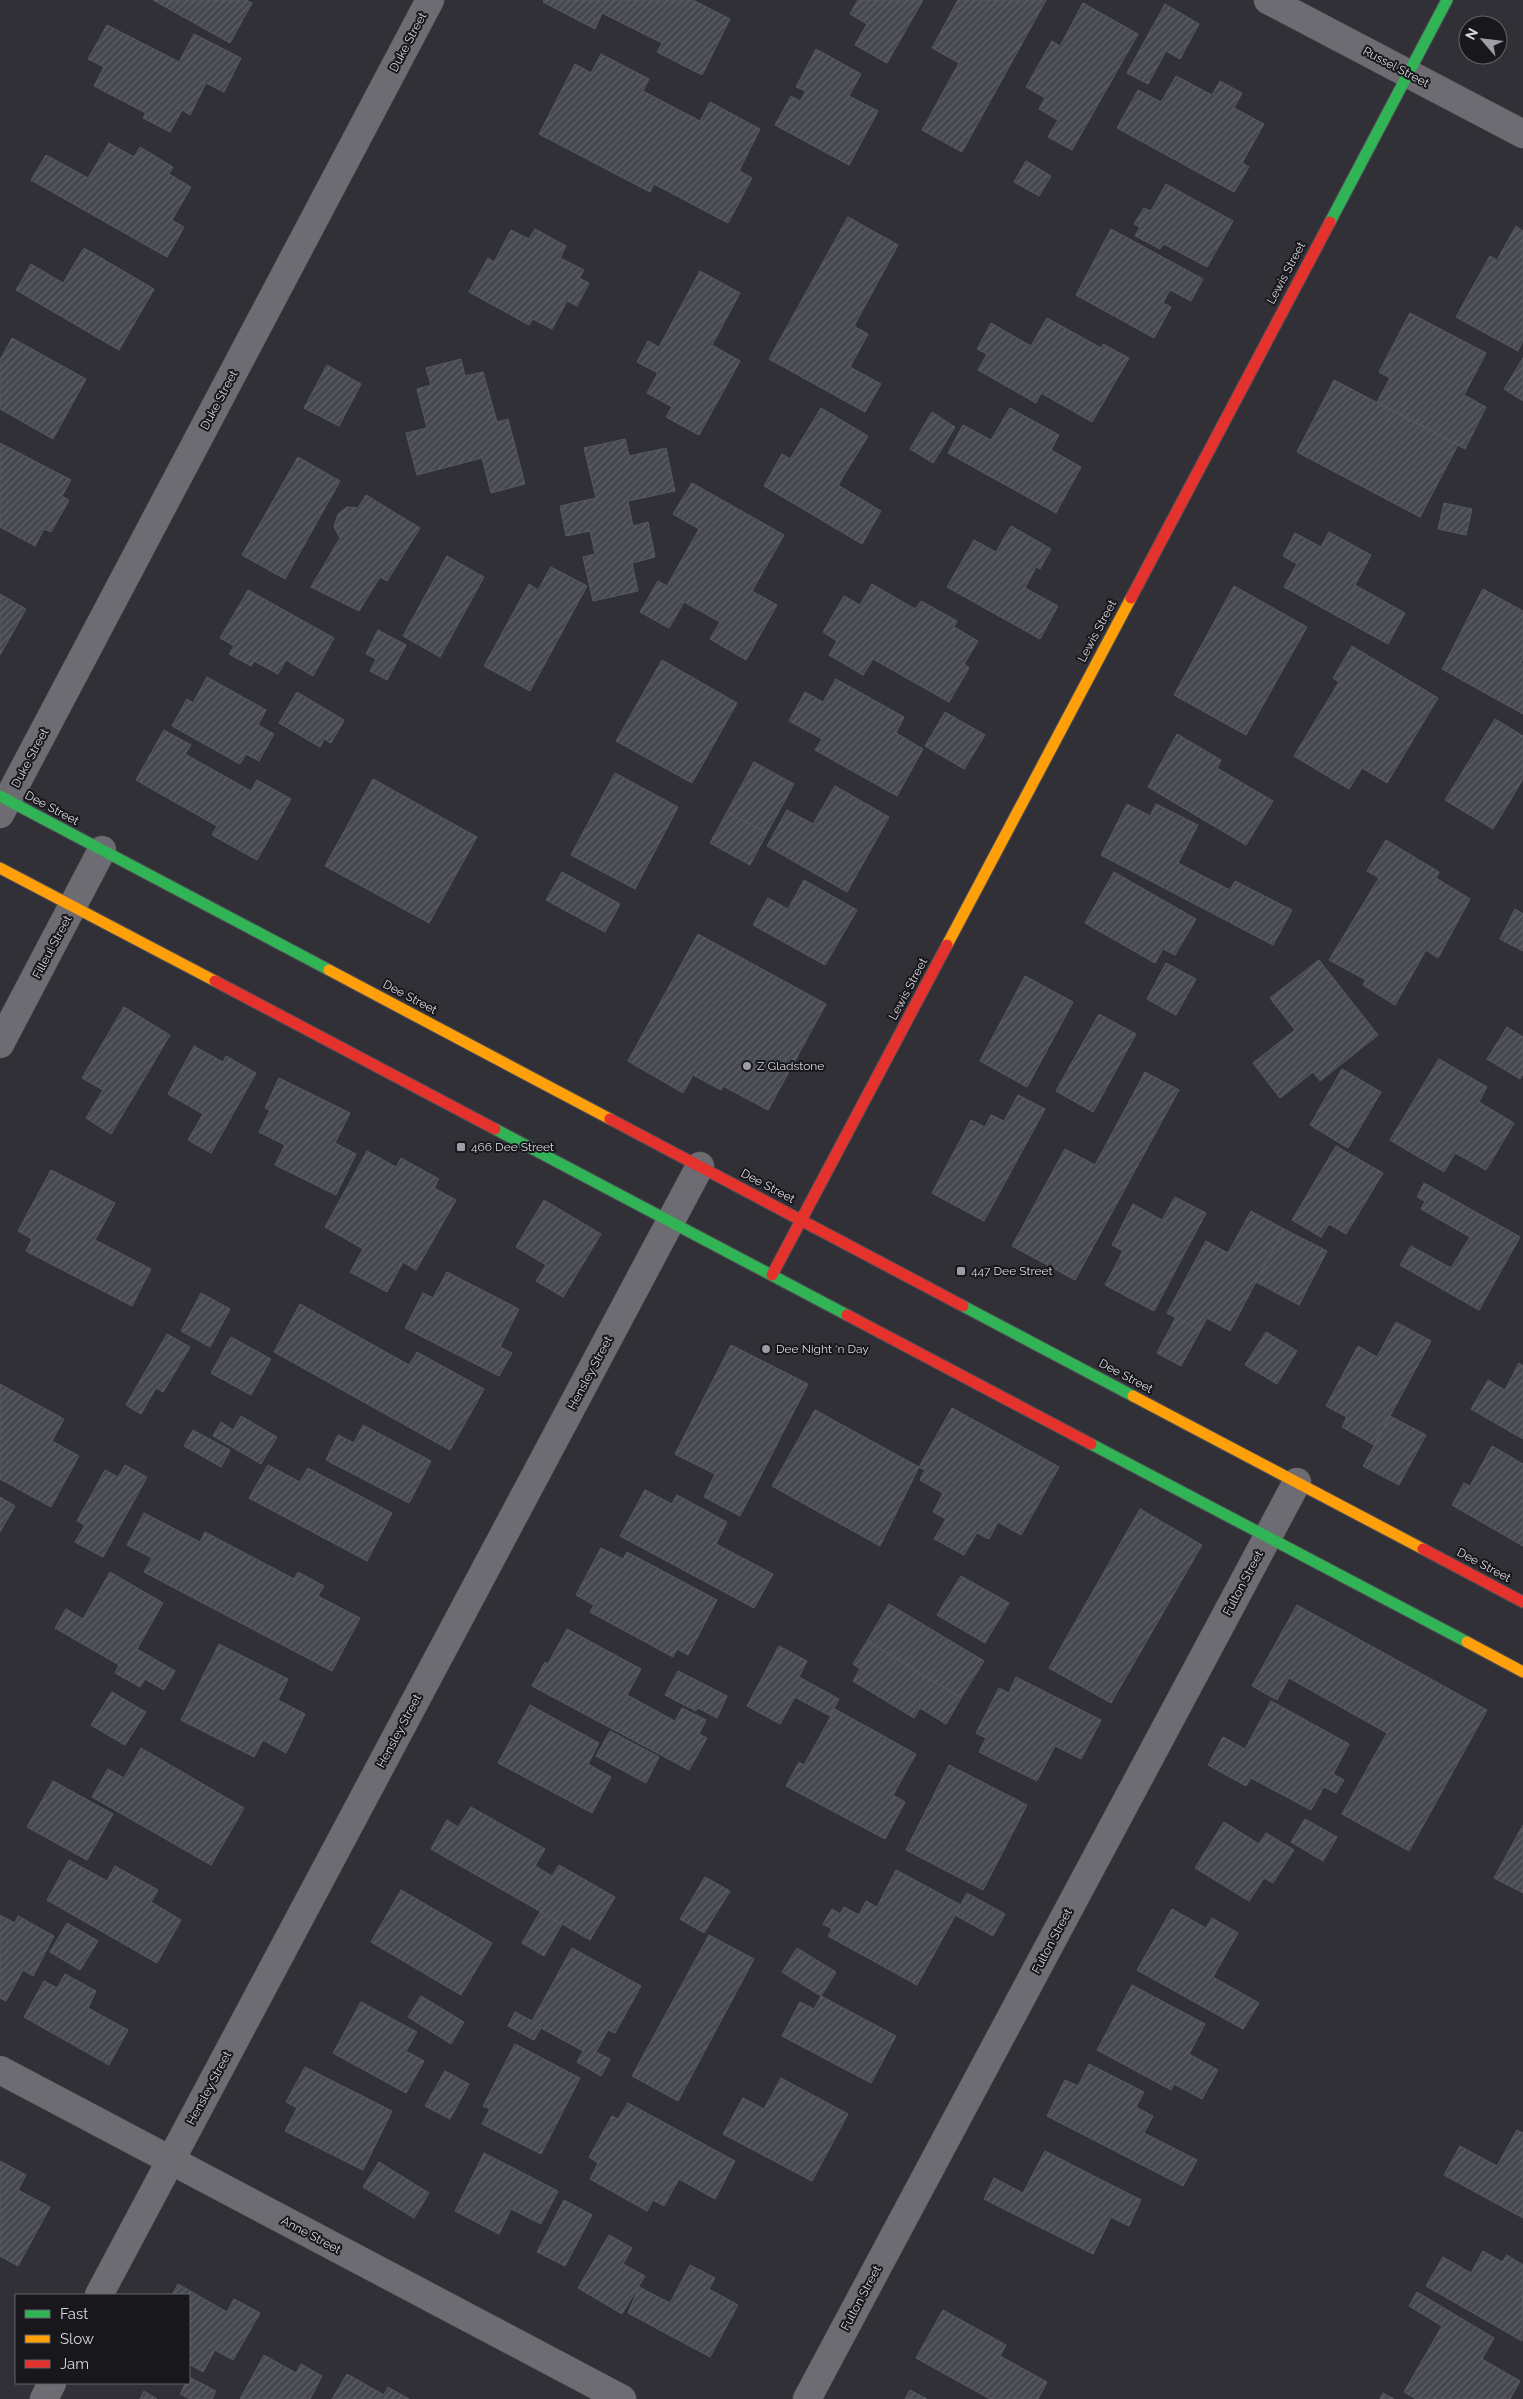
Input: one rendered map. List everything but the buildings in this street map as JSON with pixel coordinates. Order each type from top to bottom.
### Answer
[{"type":"main road","name":"Lewis Street","points":[[772,1275],[1447,0]]},
{"type":"main road","name":"Dee Street","points":[[2,803],[102,850],[1523,1602]]},
{"type":"main road","points":[[0,868],[1523,1672]]},
{"type":"street","name":"Duke Street","points":[[2,803],[430,0]]},
{"type":"street","name":"Russel Street","points":[[1268,0],[1523,134]]},
{"type":"street","name":"Filleul Street","points":[[0,1044],[102,850]]},
{"type":"street","name":"Hensley Street","points":[[100,2294],[700,1166]]},
{"type":"street","name":"Fulton Street","points":[[807,2399],[1297,1482]]},
{"type":"street","name":"Anne Street","points":[[0,2070],[622,2399]]},
{"type":"street","points":[[44,2399],[52,2384]]},
{"type":"traffic: fast","points":[[1330,222],[1447,0]]},
{"type":"traffic: fast","points":[[0,796],[329,970]]},
{"type":"traffic: fast","points":[[495,1129],[847,1315]]},
{"type":"traffic: fast","points":[[963,1306],[1133,1396]]},
{"type":"traffic: fast","points":[[1091,1444],[1467,1642]]},
{"type":"traffic: slow","points":[[947,945],[1131,598]]},
{"type":"traffic: slow","points":[[0,868],[215,981]]},
{"type":"traffic: slow","points":[[329,970],[610,1119]]},
{"type":"traffic: slow","points":[[1133,1396],[1423,1549]]},
{"type":"traffic: slow","points":[[1467,1642],[1523,1672]]},
{"type":"traffic: jam","points":[[1131,598],[1330,222]]},
{"type":"traffic: jam","points":[[772,1275],[947,945]]},
{"type":"traffic: jam","points":[[215,981],[495,1129]]},
{"type":"traffic: jam","points":[[610,1119],[963,1306]]},
{"type":"traffic: jam","points":[[847,1315],[1091,1444]]},
{"type":"traffic: jam","points":[[1423,1549],[1523,1602]]},
{"type":"place","name":"Z Gladstone","points":[[747,1066]]},
{"type":"place","name":"466 Dee Street","points":[[461,1147]]},
{"type":"place","name":"447 Dee Street","points":[[961,1271]]},
{"type":"place","name":"Dee Night ‘n Day","points":[[766,1349]]}]
